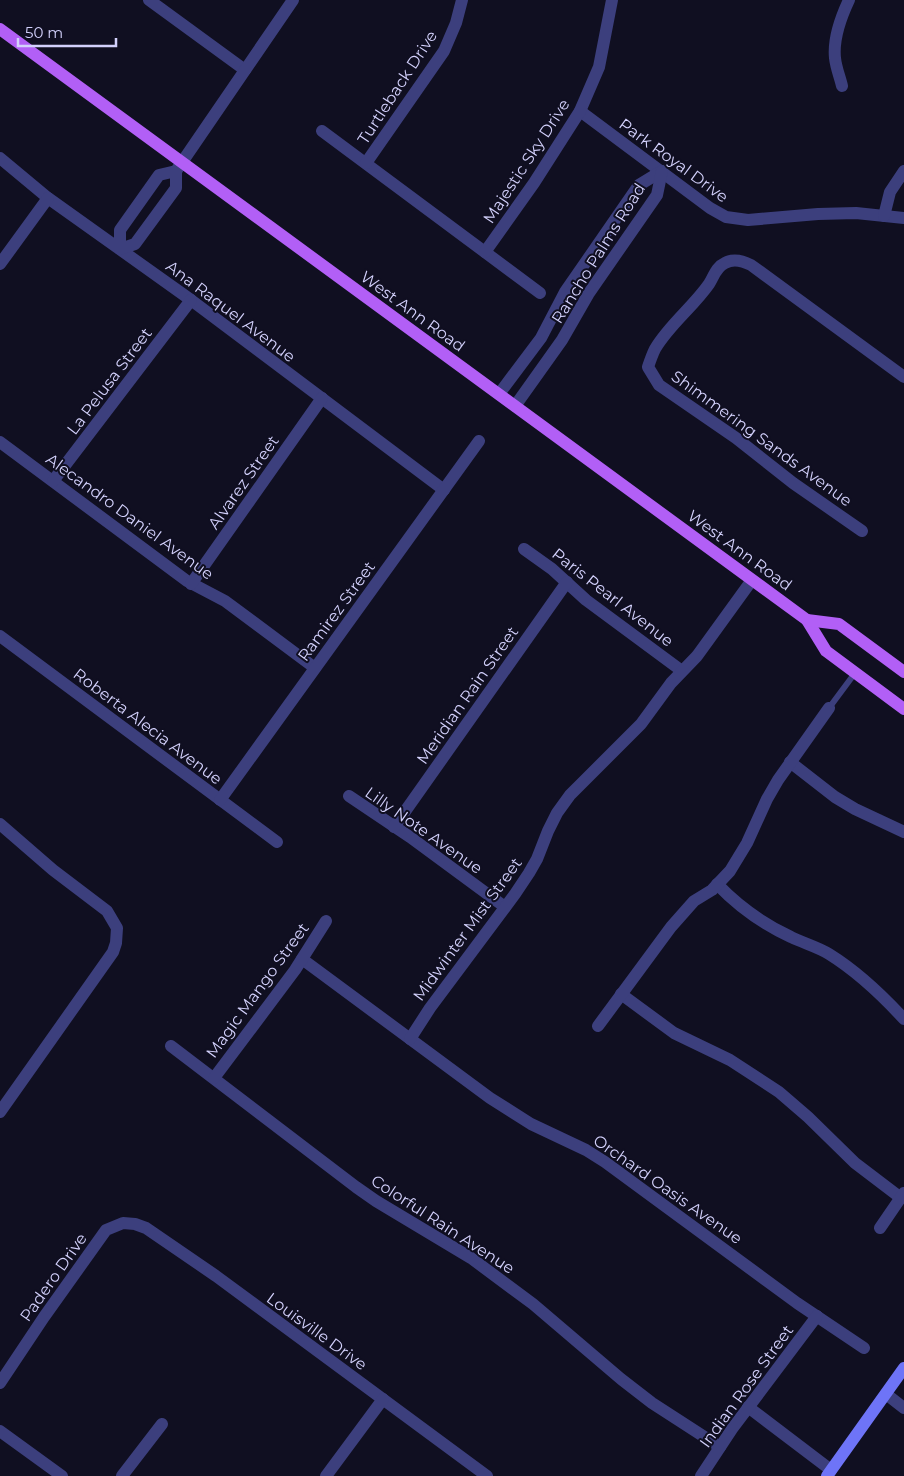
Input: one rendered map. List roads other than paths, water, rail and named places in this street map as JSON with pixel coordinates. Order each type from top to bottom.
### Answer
[{"type":"main road","name":"West Ann Road","points":[[0,29],[179,166],[500,394],[807,620],[826,651],[904,709]]},
{"type":"main road","name":"West Ann Road","points":[[807,620],[839,624],[904,672]]},
{"type":"main road","points":[[829,1473],[904,1368]]},
{"type":"street","points":[[149,0],[245,70]]},
{"type":"street","points":[[179,166],[159,176],[120,230],[120,250],[135,244],[176,188],[179,166],[293,0]]},
{"type":"street","name":"Turtleback Drive","points":[[366,164],[444,51],[456,23],[462,0]]},
{"type":"street","name":"Majestic Sky Drive","points":[[485,252],[534,183],[580,112],[599,67],[612,0]]},
{"type":"street","points":[[842,86],[835,58],[836,36],[849,0]]},
{"type":"street","name":"Park Royal Drive","points":[[580,112],[710,208],[726,217],[748,220],[856,213],[904,218]]},
{"type":"street","points":[[322,131],[540,293]]},
{"type":"street","name":"Ana Raquel Avenue","points":[[0,158],[48,198],[191,300],[444,490]]},
{"type":"street","name":"Rancho Palms Road","points":[[500,394],[541,338],[565,292],[639,185],[662,171]]},
{"type":"street","name":"Rancho Palms Road","points":[[514,406],[562,340],[589,293],[656,195],[662,171]]},
{"type":"street","points":[[884,216],[890,192],[904,171]]},
{"type":"street","points":[[0,264],[48,198]]},
{"type":"street","name":"Shimmering Sands Avenue","points":[[862,531],[659,385],[648,367],[654,351],[662,339],[708,284],[716,270],[725,263],[742,261],[751,265],[904,378]]},
{"type":"street","name":"La Pelusa Street","points":[[53,481],[191,300]]},
{"type":"street","name":"Alvarez Street","points":[[191,584],[322,398]]},
{"type":"street","name":"Ramirez Street","points":[[220,800],[479,441]]},
{"type":"street","name":"Alecandro Daniel Avenue","points":[[0,442],[191,584],[225,601],[315,668]]},
{"type":"street","name":"Paris Pearl Avenue","points":[[524,549],[552,569],[586,600],[682,671]]},
{"type":"street","name":"Midwinter Mist Street","points":[[410,1039],[430,1008],[505,907],[537,859],[557,813],[570,795],[641,724],[671,683],[697,656],[752,580]]},
{"type":"street","name":"Meridian Rain Street","points":[[394,827],[567,582]]},
{"type":"street","name":"Roberta Alecia Avenue","points":[[0,636],[277,842]]},
{"type":"street","points":[[598,1026],[670,927],[694,902],[712,890],[737,860],[767,799],[790,762],[829,708]]},
{"type":"street","points":[[790,762],[855,809],[904,832]]},
{"type":"street","name":"Lilly Note Avenue","points":[[349,796],[505,907]]},
{"type":"street","points":[[0,824],[54,870],[108,911],[117,928],[116,943],[112,952],[0,1112]]},
{"type":"street","points":[[717,884],[735,902],[766,924],[827,953],[869,982],[904,1019]]},
{"type":"street","name":"Magic Mango Street","points":[[214,1078],[295,970],[326,921]]},
{"type":"street","name":"Orchard Oasis Avenue","points":[[302,959],[490,1098],[531,1124],[586,1150],[605,1162],[797,1303],[864,1348]]},
{"type":"street","points":[[621,994],[674,1033],[730,1060],[779,1092],[808,1117],[855,1164],[903,1197],[880,1228]]},
{"type":"street","name":"Colorful Rain Avenue","points":[[171,1046],[370,1196],[479,1263],[533,1304],[652,1403],[720,1447]]},
{"type":"street","name":"Padero Drive","points":[[0,1383],[106,1230],[122,1223]]},
{"type":"street","name":"Louisville Drive","points":[[122,1223],[135,1224],[146,1228],[224,1282],[487,1476]]},
{"type":"street","name":"Indian Rose Street","points":[[701,1476],[748,1407],[817,1316]]},
{"type":"street","points":[[886,1394],[904,1408]]},
{"type":"street","points":[[326,1476],[383,1399]]},
{"type":"street","points":[[748,1407],[829,1473]]},
{"type":"street","points":[[122,1476],[162,1424]]},
{"type":"street","points":[[0,1431],[62,1476]]},
{"type":"lane","points":[[829,708],[855,673]]}]
